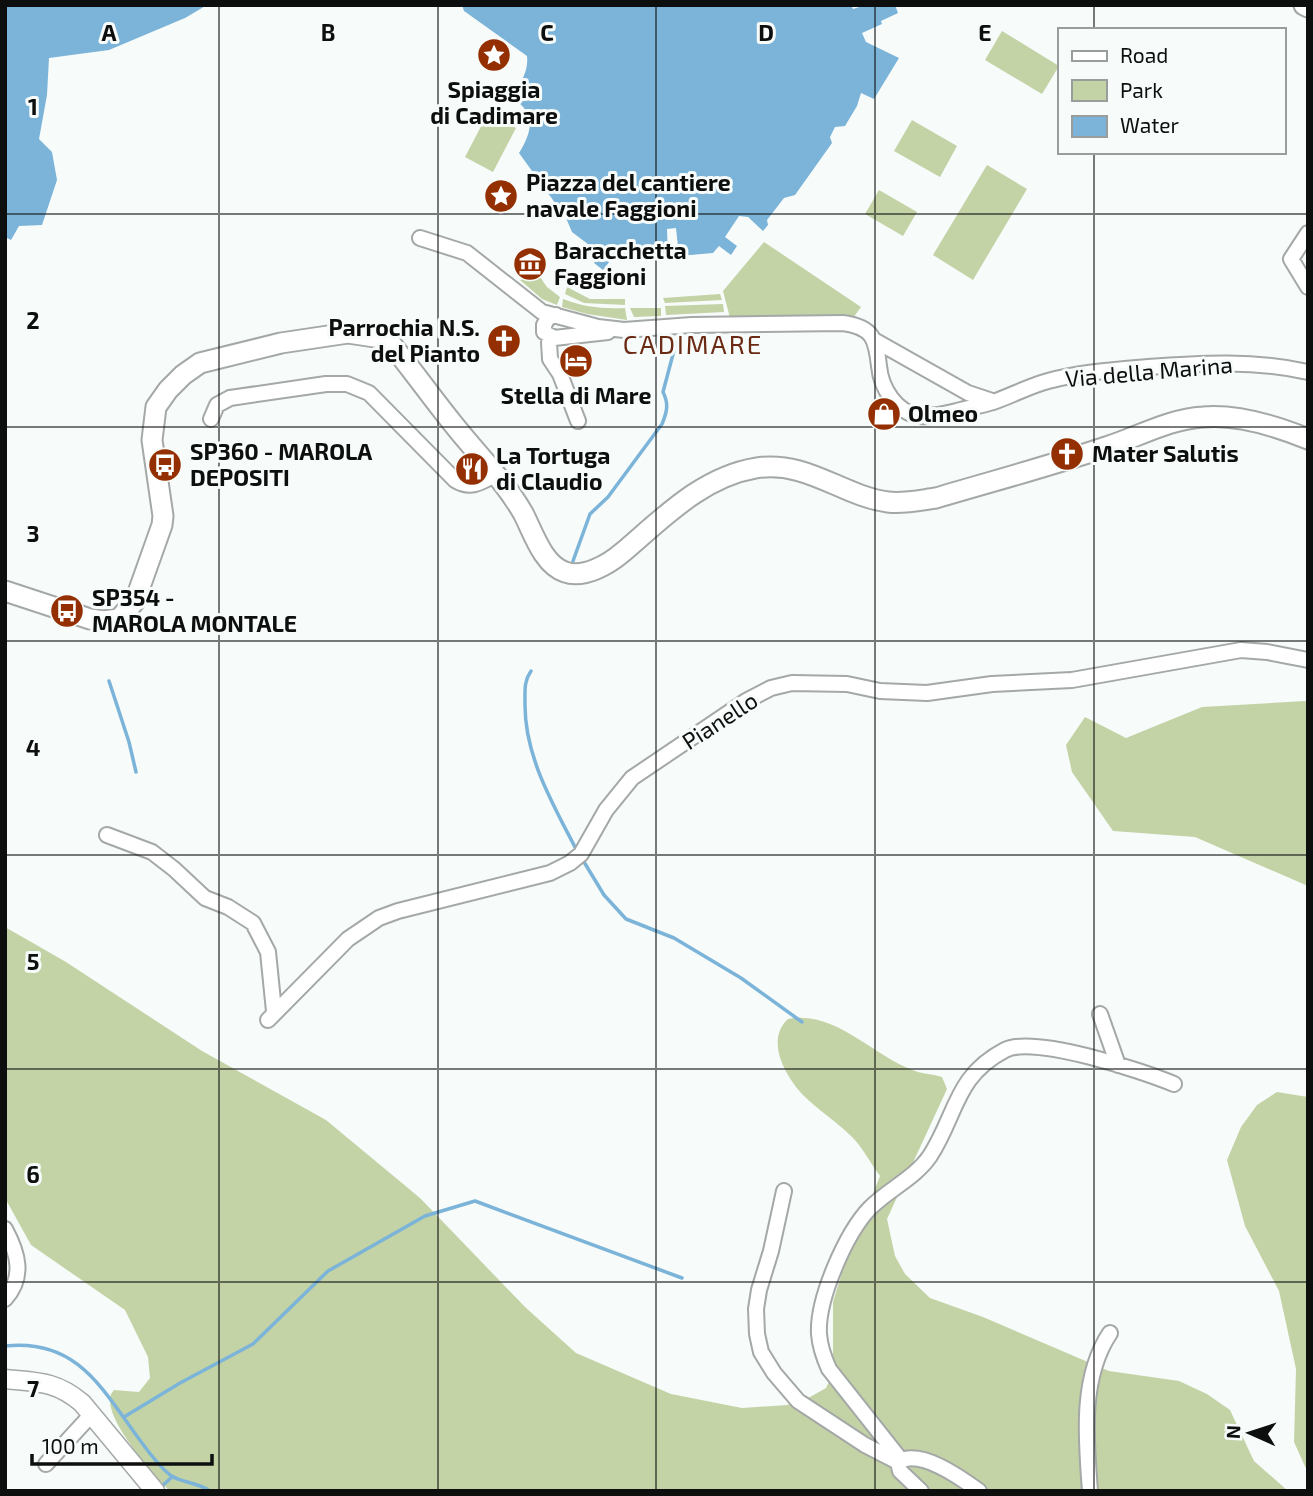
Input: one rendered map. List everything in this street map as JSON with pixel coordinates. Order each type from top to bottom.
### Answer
[{"type":"main road","points":[[5,591],[90,619],[114,620],[125,614],[135,601],[162,525],[152,440],[156,407],[168,390],[200,363],[258,349],[348,333],[382,338],[392,345],[496,474],[522,512],[550,562],[567,573],[592,571],[618,556],[682,502],[706,486],[725,477],[754,469],[772,467],[808,472],[866,497],[888,502],[912,502],[949,494],[1091,452],[1175,422],[1201,417],[1220,416],[1308,439]]},
{"type":"street","points":[[1308,233],[1291,259],[1308,287]]},
{"type":"street","points":[[420,238],[467,253],[541,312],[598,327],[624,330]]},
{"type":"street","points":[[554,338],[544,332],[544,325],[548,318],[556,315]]},
{"type":"street","points":[[578,421],[560,374],[550,359],[549,342],[554,338],[692,325],[843,323],[864,329],[874,340],[968,393],[994,402]]},
{"type":"street","name":"Via della Marina","points":[[874,340],[888,395],[900,408],[918,416],[943,415],[994,402],[1035,384],[1073,374],[1205,363],[1241,364],[1308,372]]},
{"type":"street","points":[[211,419],[218,405],[230,398],[326,384],[347,384],[369,393],[463,485],[475,485],[496,474]]},
{"type":"street","name":"Pianello","points":[[107,835],[152,852],[205,898],[229,907],[253,923],[268,952],[271,1015],[348,939],[379,918],[550,873],[570,863],[581,854],[606,810],[632,779],[746,701],[771,688],[792,683],[847,684],[880,691],[926,693],[992,684],[1072,680],[1241,650],[1308,660]]},
{"type":"street","points":[[1100,1014],[1118,1065]]},
{"type":"street","points":[[920,1491],[900,1471],[900,1461],[829,1370],[823,1356],[819,1334],[828,1285],[860,1219],[914,1174],[930,1156],[963,1086],[971,1075],[1006,1049],[1023,1047],[1075,1052],[1174,1084]]},
{"type":"street","points":[[784,1191],[758,1299],[757,1334],[761,1352],[798,1401],[865,1445],[900,1461],[912,1458],[923,1460],[961,1478],[979,1491]]},
{"type":"street","points":[[5,1229],[13,1244],[19,1271],[12,1292],[5,1299]]},
{"type":"street","points":[[1090,1491],[1088,1420],[1092,1371],[1100,1348],[1110,1333]]},
{"type":"street","points":[[5,1379],[47,1383],[69,1392],[155,1491]]},
{"type":"street","points":[[46,1464],[91,1415]]},
{"type":"green space","points":[[1002,31],[1058,68],[1042,94],[985,60]]},
{"type":"green space","points":[[488,113],[516,128],[493,172],[465,157]]},
{"type":"green space","points":[[912,120],[957,146],[940,177],[894,151]]},
{"type":"green space","points":[[987,165],[1027,189],[973,280],[933,255]]},
{"type":"green space","points":[[879,190],[917,212],[903,236],[865,214]]},
{"type":"green space","points":[[764,242],[861,307],[853,318],[730,318],[723,291]]},
{"type":"green space","points":[[538,274],[547,287],[560,297],[557,305],[542,299],[520,280]]},
{"type":"green space","points":[[567,287],[590,299],[625,299],[625,305],[584,303],[565,294]]},
{"type":"green space","points":[[720,294],[722,300],[665,303],[663,298]]},
{"type":"green space","points":[[563,299],[593,307],[625,308],[627,320],[562,307]]},
{"type":"green space","points":[[723,304],[724,312],[666,315],[665,306]]},
{"type":"green space","points":[[630,308],[661,308],[661,316],[634,317]]},
{"type":"green space","points":[[1305,701],[1308,703],[1308,886],[1195,837],[1113,831],[1072,772],[1066,745],[1085,717],[1126,738],[1202,707]]},
{"type":"green space","points":[[5,927],[66,962],[202,1051],[326,1120],[420,1198],[525,1307],[576,1353],[671,1394],[742,1408],[787,1405],[810,1397],[826,1388],[831,1377],[833,1302],[843,1269],[880,1176],[852,1137],[796,1087],[780,1058],[778,1037],[788,1019],[822,1021],[838,1028],[899,1064],[918,1072],[942,1077],[947,1089],[887,1219],[895,1256],[905,1274],[930,1298],[983,1317],[1109,1371],[1179,1381],[1207,1394],[1230,1410],[1254,1461],[1288,1491],[170,1491],[129,1442],[112,1412],[110,1399],[114,1390],[139,1392],[150,1378],[148,1357],[125,1310],[31,1245],[5,1198]]},
{"type":"green space","points":[[1277,1092],[1308,1097],[1308,1473],[1294,1442],[1296,1369],[1279,1291],[1245,1226],[1227,1160],[1241,1127],[1257,1105]]},
{"type":"water","points":[[5,5],[207,5],[185,18],[109,50],[49,58],[47,95],[39,139],[52,152],[57,180],[42,225],[19,226],[11,240],[5,237]]},
{"type":"water","points":[[462,5],[851,5],[853,9],[866,5],[895,5],[898,13],[862,33],[866,42],[899,58],[874,99],[861,93],[845,126],[835,127],[830,137],[832,143],[795,195],[784,198],[767,220],[768,225],[763,231],[748,217],[739,216],[725,237],[737,246],[731,255],[719,246],[713,253],[679,256],[676,228],[667,229],[668,257],[610,261],[603,270],[594,263],[601,254],[572,232],[566,218],[519,153],[527,138],[530,123],[525,110],[512,98],[525,73],[527,56],[464,11]]},
{"type":"waterway","points":[[573,561],[590,514],[608,497],[662,424],[667,408],[663,392],[676,343]]},
{"type":"waterway","points":[[531,671],[525,694],[529,741],[542,779],[577,851]]},
{"type":"waterway","points":[[109,681],[136,772]]},
{"type":"waterway","points":[[581,857],[604,895],[626,919],[674,938],[741,978],[802,1022]]},
{"type":"waterway","points":[[124,1417],[253,1344],[328,1271],[425,1216],[475,1201],[682,1278]]},
{"type":"waterway","points":[[5,1346],[31,1346],[52,1350],[71,1359],[101,1387],[158,1464],[174,1478],[210,1491]]},
{"type":"waterway","points":[[161,1487],[172,1477]]},
{"type":"place","name":"Spiaggia di Cadimare","points":[[494,55]]},
{"type":"place","name":"Piazza del cantiere navale Faggioni","points":[[501,196]]},
{"type":"place","name":"Baracchetta Faggioni","points":[[530,264]]},
{"type":"place","name":"Parrochia N.S. del Pianto","points":[[504,341]]},
{"type":"place","name":"Stella di Mare","points":[[576,361]]},
{"type":"place","name":"Olmeo","points":[[884,414]]},
{"type":"place","name":"Mater Salutis","points":[[1067,454]]},
{"type":"place","name":"SP360 - MAROLA DEPOSITI","points":[[165,465]]},
{"type":"place","name":"La Tortuga di Claudio","points":[[472,469]]},
{"type":"place","name":"SP354 - MAROLA MONTALE","points":[[67,611]]},
{"type":"district","name":"CADIMARE","points":[[693,345]]}]
